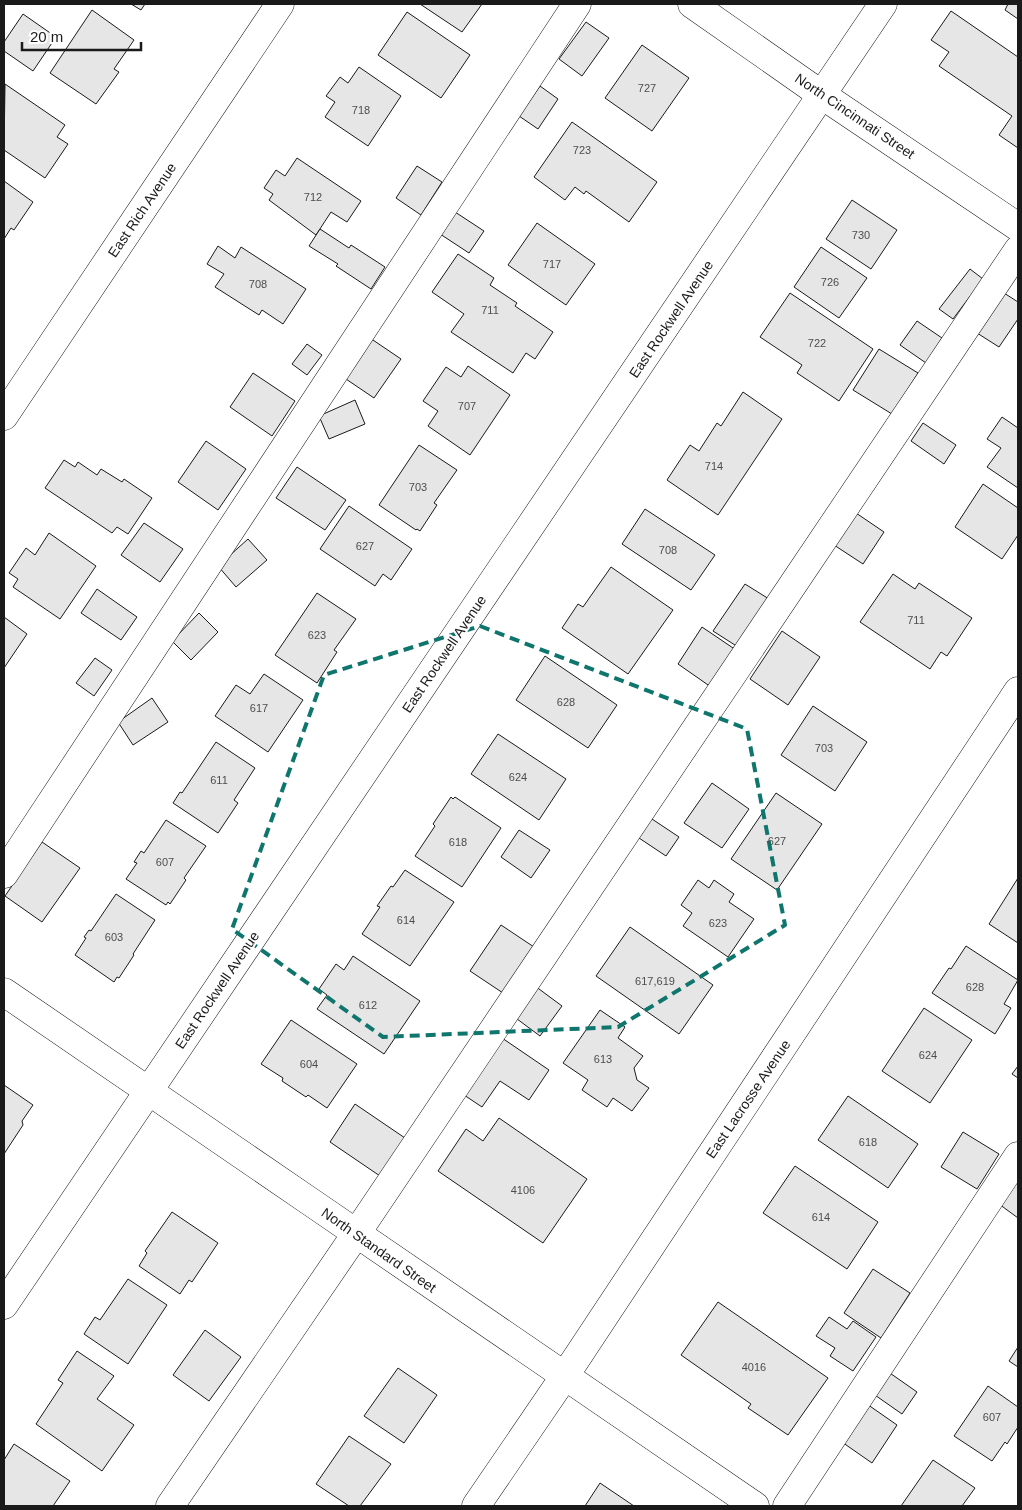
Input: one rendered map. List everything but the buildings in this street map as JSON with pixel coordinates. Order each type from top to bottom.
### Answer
[{"type":"street","name":"East Rich Avenue","points":[[4,416],[280,4]]},
{"type":"street","points":[[4,874],[577,4]]},
{"type":"street","name":"North Cincinnati Street","points":[[692,4],[822,95],[1015,216]]},
{"type":"street","name":"East Rockwell Avenue","points":[[4,1304],[150,1091],[883,4]]},
{"type":"street","points":[[170,1506],[356,1234],[1018,250]]},
{"type":"street","name":"East Lacrosse Avenue","points":[[476,1506],[564,1377],[1018,691]]},
{"type":"street","name":"North Standard Street","points":[[4,992],[755,1506]]},
{"type":"street","points":[[787,1506],[1018,1156]]},
{"type":"highlighted area","points":[[480,626],[747,729],[785,925],[618,1027],[383,1037],[232,929],[324,675]]}]
